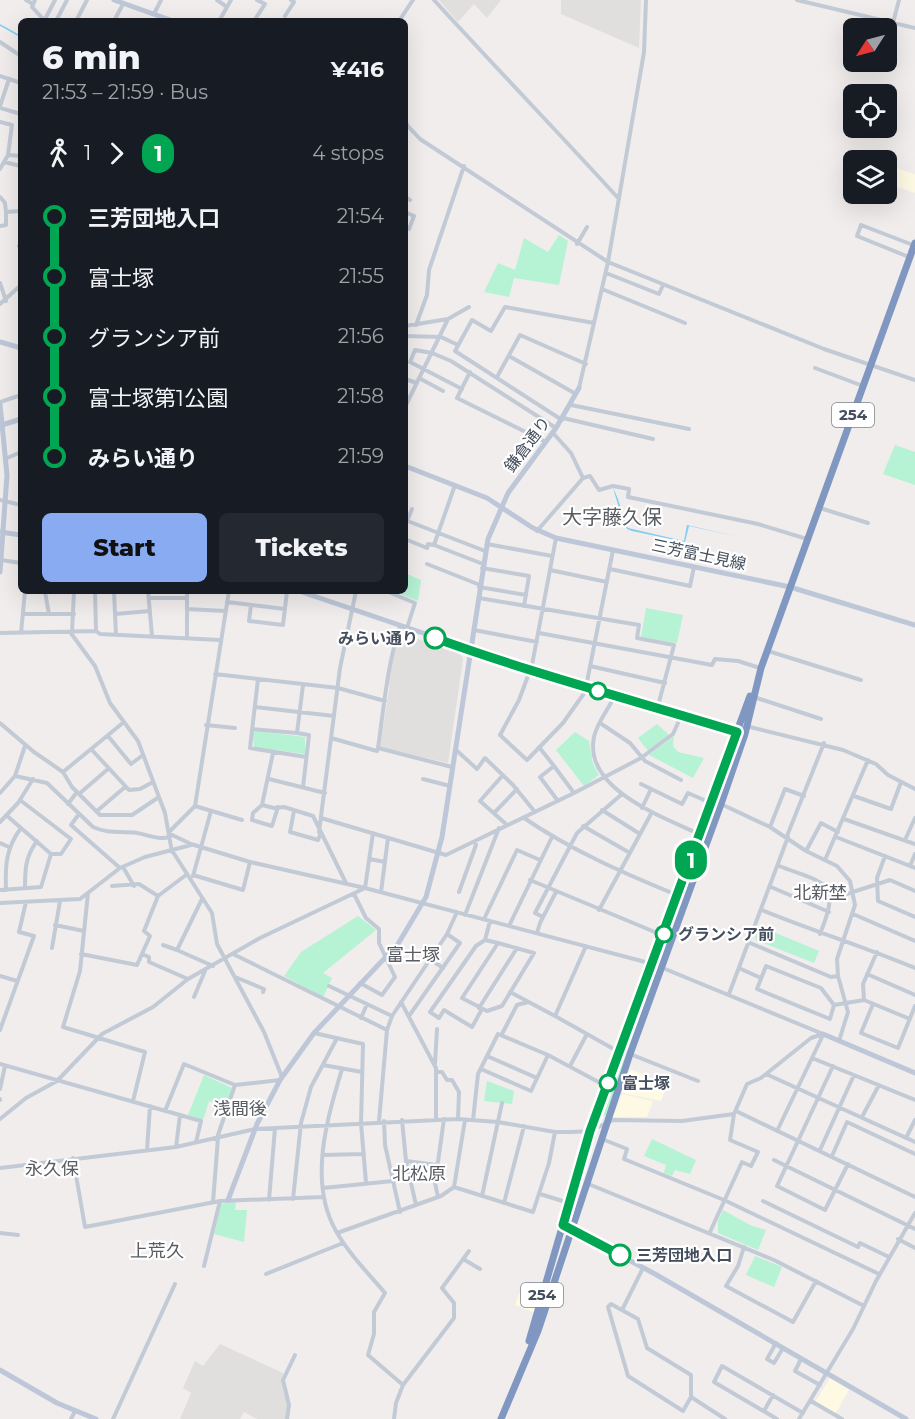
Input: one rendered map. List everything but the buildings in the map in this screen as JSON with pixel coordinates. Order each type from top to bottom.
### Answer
[{"type":"highway","name":"254","points":[[523,1365],[590,1131],[915,244]]},
{"type":"highway","name":"254","points":[[501,1419],[538,1331],[630,1054],[721,804],[746,726],[757,680]]},
{"type":"street","points":[[26,0],[34,2],[32,7],[41,18]]},
{"type":"street","points":[[46,18],[55,0]]},
{"type":"street","points":[[58,18],[68,0]]},
{"type":"street","points":[[78,18],[87,0]]},
{"type":"street","points":[[114,0],[160,18]]},
{"type":"street","points":[[154,14],[161,0]]},
{"type":"street","points":[[217,0],[227,7]]},
{"type":"street","points":[[221,18],[231,0]]},
{"type":"street","points":[[256,18],[265,4],[257,0]]},
{"type":"street","points":[[285,16],[294,2],[291,0]]},
{"type":"street","points":[[401,18],[413,0]]},
{"type":"street","points":[[434,0],[530,106],[578,153],[619,199]]},
{"type":"street","name":"鎌倉通り","points":[[228,1200],[255,1129],[281,1078],[314,1033],[407,932],[424,903],[439,854],[487,544],[500,507],[514,483],[555,431],[571,405],[578,391],[586,363],[606,273],[644,52],[646,0]]},
{"type":"street","points":[[797,0],[824,3],[876,18]]},
{"type":"street","points":[[894,18],[899,0]]},
{"type":"street","points":[[115,18],[122,2]]},
{"type":"street","points":[[897,24],[915,28]]},
{"type":"street","points":[[0,42],[18,55]]},
{"type":"street","points":[[0,76],[18,82]]},
{"type":"street","points":[[9,79],[0,107],[18,113]]},
{"type":"street","points":[[0,122],[12,125],[8,155],[0,169]]},
{"type":"street","points":[[408,127],[420,139],[464,166],[577,244],[608,262],[644,278],[915,380]]},
{"type":"street","points":[[8,155],[18,156]]},
{"type":"street","points":[[4,162],[18,165]]},
{"type":"street","points":[[417,325],[427,294],[429,270],[464,166]]},
{"type":"street","points":[[0,197],[6,212],[6,225],[0,226]]},
{"type":"street","points":[[6,212],[18,211]]},
{"type":"street","points":[[408,213],[414,216],[408,228]]},
{"type":"street","points":[[910,257],[857,236],[861,225],[915,244]]},
{"type":"street","points":[[577,244],[587,227]]},
{"type":"street","points":[[606,273],[659,294],[663,285]]},
{"type":"street","points":[[640,286],[644,278]]},
{"type":"street","points":[[0,283],[6,300]]},
{"type":"street","points":[[0,304],[18,288]]},
{"type":"street","points":[[602,289],[685,323]]},
{"type":"street","points":[[408,326],[448,319],[469,307]]},
{"type":"street","points":[[594,323],[505,307],[491,331],[471,320],[455,351],[562,419],[653,439]]},
{"type":"street","points":[[408,400],[448,319]]},
{"type":"street","points":[[497,377],[520,335],[586,363]]},
{"type":"street","points":[[408,336],[441,337],[458,345]]},
{"type":"street","points":[[0,342],[18,347]]},
{"type":"street","points":[[462,389],[410,362],[415,350],[432,353],[470,372],[555,431],[571,453],[583,478]]},
{"type":"street","points":[[509,356],[578,391]]},
{"type":"street","points":[[815,368],[864,386]]},
{"type":"street","points":[[470,372],[457,398],[546,442]]},
{"type":"street","points":[[419,378],[443,391]]},
{"type":"street","points":[[408,380],[417,383]]},
{"type":"street","points":[[0,572],[2,532],[7,502],[0,403],[18,395]]},
{"type":"street","points":[[571,405],[689,429]]},
{"type":"street","points":[[1,426],[18,419]]},
{"type":"street","points":[[5,459],[18,453]]},
{"type":"street","name":"三芳富士見線","points":[[408,467],[455,485],[500,507],[537,531],[555,538],[790,587],[915,625]]},
{"type":"street","points":[[537,531],[583,478],[590,476],[599,490],[611,486],[629,489],[628,497],[758,524],[807,540]]},
{"type":"street","points":[[434,545],[455,485]]},
{"type":"street","points":[[0,500],[18,504]]},
{"type":"street","points":[[819,508],[868,523]]},
{"type":"street","points":[[408,516],[412,509]]},
{"type":"street","points":[[408,521],[485,552]]},
{"type":"street","points":[[2,532],[18,535]]},
{"type":"street","points":[[555,538],[539,633],[530,670],[519,700],[500,735],[527,760],[563,723],[586,687],[613,550]]},
{"type":"street","points":[[408,540],[427,548],[428,544],[434,545],[482,566],[529,576],[524,606]]},
{"type":"street","points":[[487,544],[552,556]]},
{"type":"street","points":[[1,560],[18,563]]},
{"type":"street","points":[[427,564],[480,586],[526,595]]},
{"type":"street","points":[[610,569],[690,586],[694,566]]},
{"type":"street","points":[[550,570],[607,582]]},
{"type":"street","points":[[21,633],[26,594]]},
{"type":"street","points":[[45,594],[49,614]]},
{"type":"street","points":[[74,594],[71,632],[95,666],[110,703],[135,736],[159,797],[173,852],[186,874],[243,890],[250,862]]},
{"type":"street","points":[[95,594],[96,631]]},
{"type":"street","points":[[114,594],[116,635]]},
{"type":"street","points":[[148,594],[152,636]]},
{"type":"street","points":[[187,594],[187,638]]},
{"type":"street","points":[[15,776],[47,783],[79,814],[102,831],[138,833],[158,840],[170,834],[195,806],[228,594]]},
{"type":"street","points":[[251,605],[249,621],[283,625],[287,594]]},
{"type":"street","points":[[307,594],[470,651],[586,687],[658,706],[737,732],[746,726],[824,743],[868,760],[915,789]]},
{"type":"street","points":[[294,811],[290,832],[318,840],[338,688],[355,594]]},
{"type":"street","points":[[394,594],[416,603],[407,628]]},
{"type":"street","points":[[148,598],[187,598]]},
{"type":"street","points":[[478,598],[639,625],[637,638],[674,645],[658,706]]},
{"type":"street","points":[[227,602],[285,609]]},
{"type":"street","points":[[187,609],[225,611]]},
{"type":"street","points":[[115,614],[150,611]]},
{"type":"street","points":[[23,614],[74,614]]},
{"type":"street","points":[[378,748],[388,669],[400,626]]},
{"type":"street","points":[[474,630],[537,642]]},
{"type":"street","points":[[0,633],[96,631],[100,634],[220,640]]},
{"type":"street","points":[[539,633],[712,665],[715,659],[738,661],[761,668]]},
{"type":"street","points":[[767,651],[861,680]]},
{"type":"street","points":[[590,666],[664,683]]},
{"type":"street","points":[[215,674],[338,688],[385,701]]},
{"type":"street","points":[[258,679],[250,748],[306,757]]},
{"type":"street","points":[[297,733],[303,685]]},
{"type":"street","points":[[615,695],[594,735],[593,751],[597,764],[622,794],[642,808],[700,834]]},
{"type":"street","points":[[754,697],[821,719]]},
{"type":"street","points":[[255,707],[334,716]]},
{"type":"street","points":[[321,818],[446,855],[641,758],[673,734],[682,714]]},
{"type":"street","points":[[63,772],[124,722]]},
{"type":"street","points":[[0,723],[25,746],[63,772],[78,793],[100,815],[111,817],[132,815],[159,797]]},
{"type":"street","points":[[600,723],[630,743],[641,758],[681,780]]},
{"type":"street","points":[[207,725],[235,728]]},
{"type":"street","points":[[252,729],[309,735],[303,788]]},
{"type":"street","points":[[108,736],[131,764],[143,755]]},
{"type":"street","points":[[331,738],[377,751],[378,748],[453,767]]},
{"type":"street","points":[[729,994],[741,969],[824,743]]},
{"type":"street","points":[[0,793],[15,776],[25,746]]},
{"type":"street","points":[[539,747],[574,793]]},
{"type":"street","points":[[92,749],[125,787],[140,789],[153,782]]},
{"type":"street","points":[[455,749],[477,769],[485,758],[535,812]]},
{"type":"street","points":[[273,753],[262,805],[254,813],[252,820],[272,826],[278,807]]},
{"type":"street","points":[[825,860],[868,760]]},
{"type":"street","points":[[554,766],[540,777],[558,801]]},
{"type":"street","points":[[68,804],[108,769]]},
{"type":"street","points":[[503,775],[480,801],[507,825]]},
{"type":"street","points":[[0,822],[20,800],[33,779]]},
{"type":"street","points":[[269,779],[325,793]]},
{"type":"street","points":[[423,779],[450,786]]},
{"type":"street","points":[[854,796],[891,809],[901,782]]},
{"type":"street","points":[[641,784],[682,804],[688,793],[712,803]]},
{"type":"street","points":[[97,811],[125,787]]},
{"type":"street","points":[[494,813],[516,789]]},
{"type":"street","points":[[642,808],[651,789]]},
{"type":"street","points":[[770,827],[785,789],[804,796]]},
{"type":"street","points":[[543,917],[535,913],[570,846],[583,826],[622,794]]},
{"type":"street","points":[[6,815],[51,854],[59,855],[71,839],[20,800]]},
{"type":"street","points":[[721,804],[770,827],[806,851],[825,860],[844,873],[854,891],[853,914],[837,959],[838,976],[847,1002],[847,1023],[839,1041]]},
{"type":"street","points":[[262,805],[312,816],[346,884]]},
{"type":"street","points":[[195,806],[242,820]]},
{"type":"street","points":[[602,810],[640,834]]},
{"type":"street","points":[[165,1111],[184,1064],[235,1085],[281,1078],[264,1032],[217,944],[212,913],[202,899],[192,877],[211,811]]},
{"type":"street","points":[[599,910],[652,812]]},
{"type":"street","points":[[79,814],[71,825],[121,868],[134,886]]},
{"type":"street","points":[[524,818],[552,837],[620,872],[677,895]]},
{"type":"street","points":[[905,840],[915,818]]},
{"type":"street","points":[[844,819],[915,844]]},
{"type":"street","points":[[806,851],[821,823],[838,832]]},
{"type":"street","points":[[583,826],[630,852]]},
{"type":"street","points":[[6,890],[6,858],[9,847],[21,828]]},
{"type":"street","points":[[465,915],[499,828]]},
{"type":"street","points":[[365,888],[373,833]]},
{"type":"street","points":[[170,834],[191,844],[250,862],[381,892],[653,964],[915,1073]]},
{"type":"street","points":[[509,926],[552,837]]},
{"type":"street","points":[[836,837],[913,867],[915,854]]},
{"type":"street","points":[[381,892],[388,838]]},
{"type":"street","points":[[459,892],[476,845],[475,841]]},
{"type":"street","points":[[25,888],[25,865],[29,851],[37,842]]},
{"type":"street","points":[[0,843],[9,847]]},
{"type":"street","points":[[0,903],[80,899],[121,868],[145,857],[173,852],[191,844]]},
{"type":"street","points":[[484,919],[517,850],[540,860]]},
{"type":"street","points":[[0,890],[41,887],[51,854]]},
{"type":"street","points":[[885,856],[877,885],[878,901],[915,917]]},
{"type":"street","points":[[370,860],[385,862]]},
{"type":"street","points":[[779,866],[820,882],[828,889],[831,899],[829,912],[819,934]]},
{"type":"street","points":[[81,954],[137,965],[150,936],[144,930],[158,896],[186,874]]},
{"type":"street","points":[[530,880],[663,936]]},
{"type":"street","points":[[831,899],[890,880],[915,891]]},
{"type":"street","points":[[112,886],[139,884],[158,896]]},
{"type":"street","points":[[771,887],[829,912]]},
{"type":"street","points":[[1,1118],[26,1098],[57,1081],[99,1037],[153,1007],[188,979],[232,953],[365,888]]},
{"type":"street","points":[[537,933],[556,892]]},
{"type":"street","points":[[88,893],[75,993],[63,1027],[145,1052],[133,1101]]},
{"type":"street","points":[[354,894],[366,918],[379,929],[379,943],[395,977],[382,994],[359,982]]},
{"type":"street","points":[[177,950],[202,899]]},
{"type":"street","points":[[52,948],[60,901]]},
{"type":"street","points":[[0,1030],[34,936],[19,932],[26,902]]},
{"type":"street","points":[[762,910],[819,934],[877,952],[915,968]]},
{"type":"street","points":[[400,1212],[381,1121],[387,1030],[392,1016],[447,934],[457,912]]},
{"type":"street","points":[[853,914],[915,941]]},
{"type":"street","points":[[490,921],[485,940],[476,946],[430,1012],[439,1018],[444,1010],[472,1027],[517,948]]},
{"type":"street","points":[[55,925],[84,931]]},
{"type":"street","points":[[409,1017],[460,943],[447,934]]},
{"type":"street","points":[[485,940],[498,943],[534,952],[502,1006],[487,1011],[462,998],[498,943]]},
{"type":"street","points":[[750,943],[831,977],[838,976]]},
{"type":"street","points":[[163,945],[213,966]]},
{"type":"street","points":[[555,1016],[586,946]]},
{"type":"street","points":[[864,1000],[863,984],[877,952]]},
{"type":"street","points":[[232,953],[387,1030]]},
{"type":"street","points":[[142,954],[149,957],[149,962],[188,979]]},
{"type":"street","points":[[430,959],[442,968]]},
{"type":"street","points":[[766,966],[821,988],[834,1005],[830,1019],[757,989],[766,966]]},
{"type":"street","points":[[741,969],[762,978]]},
{"type":"street","points":[[194,997],[205,971]]},
{"type":"street","points":[[867,974],[915,994]]},
{"type":"street","points":[[0,976],[17,981]]},
{"type":"street","points":[[233,976],[264,989],[263,992]]},
{"type":"street","points":[[329,986],[392,1016]]},
{"type":"street","points":[[510,992],[620,1052]]},
{"type":"street","points":[[834,1005],[864,1000],[910,1019]]},
{"type":"street","points":[[401,1001],[437,1072],[436,1119]]},
{"type":"street","points":[[473,1120],[481,1069],[487,1056],[498,1034],[502,1034],[516,1005],[528,1001]]},
{"type":"street","points":[[361,1018],[368,1004]]},
{"type":"street","points":[[873,1004],[861,1033],[898,1048],[915,1006]]},
{"type":"street","points":[[434,1064],[437,1029]]},
{"type":"street","points":[[314,1033],[336,1040],[363,1044],[361,1123],[366,1183]]},
{"type":"street","points":[[502,1034],[570,1066],[607,1087]]},
{"type":"street","points":[[570,1066],[587,1034]]},
{"type":"street","points":[[777,1131],[824,1034]]},
{"type":"street","points":[[710,1232],[742,1162],[752,1166],[758,1152],[730,1140],[735,1113],[747,1084],[766,1074],[794,1050],[824,1034]]},
{"type":"street","points":[[293,1199],[300,1127],[311,1088],[336,1040]]},
{"type":"street","points":[[630,1054],[698,1081]]},
{"type":"street","points":[[481,1069],[531,1091],[548,1055]]},
{"type":"street","points":[[487,1056],[537,1078]]},
{"type":"street","points":[[812,1058],[915,1100]]},
{"type":"street","points":[[0,1064],[201,1121],[196,1142]]},
{"type":"street","points":[[322,1065],[362,1072]]},
{"type":"street","points":[[0,1089],[5,1066]]},
{"type":"street","points":[[833,1066],[777,1186],[825,1210],[848,1164]]},
{"type":"street","points":[[342,1069],[325,1125],[323,1197],[343,1243],[385,1293],[374,1312],[374,1334],[368,1355],[403,1386]]},
{"type":"street","points":[[437,1072],[442,1072],[447,1080],[452,1080],[459,1092],[458,1119]]},
{"type":"street","points":[[766,1074],[915,1142]]},
{"type":"street","points":[[820,1150],[854,1075]]},
{"type":"street","points":[[213,1202],[217,1138],[235,1085]]},
{"type":"street","points":[[862,1117],[879,1085]]},
{"type":"street","points":[[482,1196],[502,1103]]},
{"type":"street","points":[[147,1150],[150,1106]]},
{"type":"street","points":[[0,1168],[176,1147],[255,1129],[381,1121],[465,1119],[555,1132],[590,1131],[607,1122],[682,1121],[735,1113],[820,1150],[915,1197]]},
{"type":"street","points":[[176,1147],[180,1115]]},
{"type":"street","points":[[438,1197],[435,1183],[444,1119]]},
{"type":"street","points":[[337,1233],[400,1212],[438,1197],[454,1187],[465,1119]]},
{"type":"street","points":[[402,1120],[406,1161],[416,1205]]},
{"type":"street","points":[[906,1138],[915,1120]]},
{"type":"street","points":[[832,1156],[848,1122],[915,1154]]},
{"type":"street","points":[[504,1203],[524,1126]]},
{"type":"street","points":[[269,1200],[275,1128]]},
{"type":"street","points":[[454,1187],[533,1212],[540,1194],[555,1132]]},
{"type":"street","points":[[602,1138],[627,1149],[624,1160],[724,1200],[879,1274]]},
{"type":"street","points":[[323,1155],[364,1154]]},
{"type":"street","points":[[73,1158],[85,1227],[220,1201],[323,1197]]},
{"type":"street","points":[[774,1160],[915,1229]]},
{"type":"street","points":[[406,1161],[437,1165]]},
{"type":"street","points":[[323,1188],[393,1181]]},
{"type":"street","points":[[586,1183],[744,1247],[864,1306]]},
{"type":"street","points":[[540,1194],[569,1203]]},
{"type":"street","points":[[763,1200],[858,1247],[860,1242],[889,1257]]},
{"type":"street","points":[[204,1266],[220,1201]]},
{"type":"street","points":[[799,1419],[820,1386],[898,1239],[915,1213]]},
{"type":"street","points":[[563,1225],[644,1268],[906,1419]]},
{"type":"street","points":[[0,1233],[18,1235]]},
{"type":"street","points":[[898,1239],[915,1248]]},
{"type":"street","points":[[266,1274],[343,1243]]},
{"type":"street","points":[[744,1247],[738,1266],[726,1286],[793,1322],[816,1281]]},
{"type":"street","points":[[394,1419],[396,1403],[403,1386],[454,1318],[454,1303],[442,1288],[469,1251]]},
{"type":"street","points":[[463,1259],[480,1269]]},
{"type":"street","points":[[622,1310],[644,1268]]},
{"type":"street","points":[[113,1419],[175,1284]]},
{"type":"street","points":[[611,1304],[622,1310],[638,1319],[647,1348],[691,1375],[691,1397],[683,1411],[629,1378],[608,1307],[611,1304]]},
{"type":"street","points":[[776,1343],[767,1359],[774,1363],[783,1347]]},
{"type":"street","points":[[287,1419],[289,1405],[283,1382],[295,1354]]},
{"type":"street","points":[[801,1358],[795,1371],[820,1386]]},
{"type":"street","points":[[777,1419],[714,1382],[722,1366],[803,1413]]},
{"type":"street","points":[[0,1370],[75,1411],[96,1419]]},
{"type":"street","points":[[764,1411],[773,1395]]},
{"type":"street","points":[[691,1397],[725,1419]]},
{"type":"street","points":[[811,1401],[842,1419]]},
{"type":"street","points":[[71,1419],[75,1411]]},
{"type":"shaded area","points":[[439,0],[501,0],[487,18],[474,4],[458,22]]},
{"type":"shaded area","points":[[561,0],[641,0],[639,48],[561,14]]},
{"type":"shaded area","points":[[897,168],[915,174],[915,193],[897,187]]},
{"type":"shaded area","points":[[400,633],[460,653],[463,659],[448,763],[380,747],[389,690],[389,670]]},
{"type":"shaded area","points":[[630,1069],[667,1085],[661,1101],[622,1093]]},
{"type":"shaded area","points":[[622,1094],[653,1101],[647,1117],[613,1117]]},
{"type":"shaded area","points":[[519,1293],[537,1301],[534,1313],[515,1305]]},
{"type":"shaded area","points":[[220,1344],[283,1373],[282,1384],[288,1406],[286,1419],[257,1419],[244,1412],[240,1419],[180,1419],[191,1393],[183,1388],[195,1361],[203,1366]]},
{"type":"shaded area","points":[[830,1378],[849,1390],[836,1413],[815,1402]]},
{"type":"green space","points":[[559,235],[568,241],[559,285],[514,278],[509,297],[484,292],[498,263],[515,270],[524,238],[548,252]]},
{"type":"green space","points":[[895,445],[915,452],[915,485],[883,474]]},
{"type":"green space","points":[[408,574],[421,580],[418,601],[401,594],[408,594]]},
{"type":"green space","points":[[646,608],[683,615],[677,643],[641,637]]},
{"type":"green space","points":[[657,724],[669,735],[648,751],[638,738]]},
{"type":"green space","points":[[253,732],[305,737],[305,754],[254,747]]},
{"type":"green space","points":[[575,732],[589,741],[593,764],[599,775],[584,786],[556,750]]},
{"type":"green space","points":[[674,736],[673,746],[678,752],[704,758],[693,778],[649,755]]},
{"type":"green space","points":[[737,742],[739,743],[662,959],[657,957]]},
{"type":"green space","points":[[358,916],[376,930],[323,973],[332,978],[323,997],[284,976],[301,952]]},
{"type":"green space","points":[[759,926],[819,951],[814,963],[756,940]]},
{"type":"green space","points":[[652,974],[656,975],[630,1047],[625,1045]]},
{"type":"green space","points":[[624,1047],[630,1050],[607,1115],[598,1117]]},
{"type":"green space","points":[[204,1075],[232,1088],[226,1106],[209,1101],[203,1120],[188,1115]]},
{"type":"green space","points":[[487,1081],[514,1091],[512,1104],[484,1101]]},
{"type":"green space","points":[[652,1139],[696,1160],[690,1174],[675,1170],[672,1176],[664,1173],[666,1165],[644,1156]]},
{"type":"green space","points":[[236,1201],[235,1210],[247,1210],[244,1242],[214,1234],[221,1204]]},
{"type":"green space","points":[[723,1210],[750,1225],[766,1230],[758,1250],[718,1233],[718,1221]]},
{"type":"green space","points":[[755,1256],[782,1267],[774,1287],[746,1275]]},
{"type":"water","points":[[613,488],[628,528],[684,541],[687,525],[739,537],[689,526],[685,542],[632,531],[627,529],[625,525]]},
{"type":"waterway","points":[[0,25],[18,35]]},
{"type":"bus line","name":"1","points":[[435,638],[558,680],[658,706],[737,732],[590,1131],[563,1225],[620,1255]]},
{"type":"place","name":"みらい通り","points":[[435,638]]},
{"type":"place","name":"グランシア前","points":[[664,934]]},
{"type":"place","name":"富士塚","points":[[608,1083]]},
{"type":"place","name":"三芳団地入口","points":[[620,1255]]},
{"type":"district","name":"大字藤久保","points":[[612,517]]},
{"type":"district","name":"北新埜","points":[[820,893]]},
{"type":"district","name":"富士塚","points":[[413,955]]},
{"type":"district","name":"浅間後","points":[[240,1109]]},
{"type":"district","name":"永久保","points":[[52,1169]]},
{"type":"district","name":"北松原","points":[[419,1174]]},
{"type":"district","name":"上荒久","points":[[157,1251]]}]
